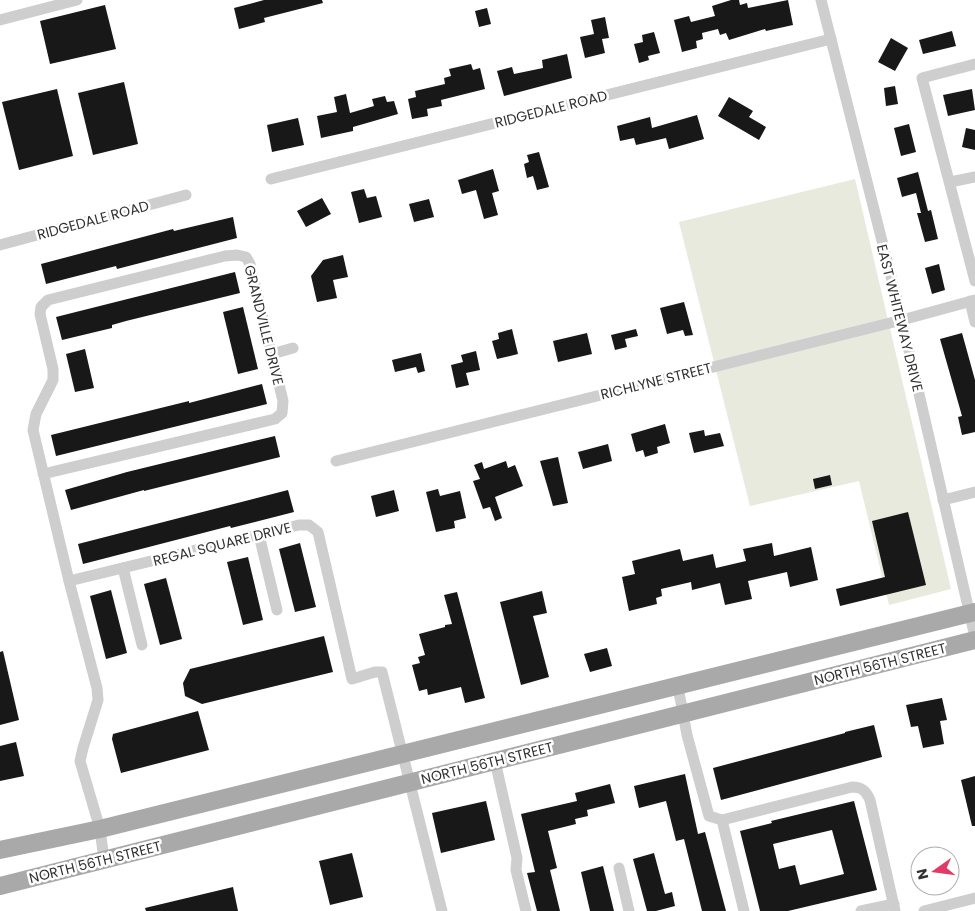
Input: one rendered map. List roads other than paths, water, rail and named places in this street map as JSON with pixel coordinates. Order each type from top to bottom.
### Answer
[{"type":"main road","name":"NORTH 56TH STREET","points":[[0,850],[100,829],[678,687],[972,612]]},
{"type":"main road","points":[[874,637],[880,664]]},
{"type":"main road","name":"NORTH 56TH STREET","points":[[0,886],[975,639]]},
{"type":"main road","points":[[855,642],[861,669]]},
{"type":"main road","points":[[696,682],[703,709]]},
{"type":"street","points":[[0,20],[78,0]]},
{"type":"street","name":"EAST WHITEWAY DRIVE","points":[[821,0],[902,320],[943,500],[972,612],[975,639]]},
{"type":"street","name":"RIDGEDALE ROAD","points":[[271,179],[831,39]]},
{"type":"street","points":[[975,64],[922,78],[975,282]]},
{"type":"street","points":[[950,182],[975,177]]},
{"type":"street","name":"RIDGEDALE ROAD","points":[[0,245],[186,195]]},
{"type":"street","name":"GRANDVILLE DRIVE","points":[[43,474],[275,419],[282,413],[283,401],[250,264],[246,257],[237,255],[225,256],[48,300],[41,307],[40,314],[53,369],[53,380],[36,414],[33,430],[43,474],[69,581],[96,688],[98,700],[80,761],[100,829],[104,860]]},
{"type":"street","points":[[972,301],[975,322]]},
{"type":"street","name":"RICHLYNE STREET","points":[[336,461],[972,301]]},
{"type":"street","points":[[272,354],[293,348]]},
{"type":"street","points":[[943,500],[975,492]]},
{"type":"street","name":"REGAL SQUARE DRIVE","points":[[69,581],[299,525],[309,525],[318,532],[352,679],[375,672],[382,672],[403,754]]},
{"type":"street","points":[[259,535],[277,610]]},
{"type":"street","points":[[123,568],[142,645]]},
{"type":"street","points":[[678,687],[687,735],[709,816],[722,820],[852,787],[864,790],[870,800],[894,908],[861,911]]},
{"type":"street","points":[[403,754],[442,911]]},
{"type":"street","points":[[495,761],[517,858],[516,870],[526,911]]},
{"type":"street","points":[[722,820],[744,911]]},
{"type":"street","points":[[619,868],[629,911]]},
{"type":"street","points":[[924,911],[975,898]]}]
